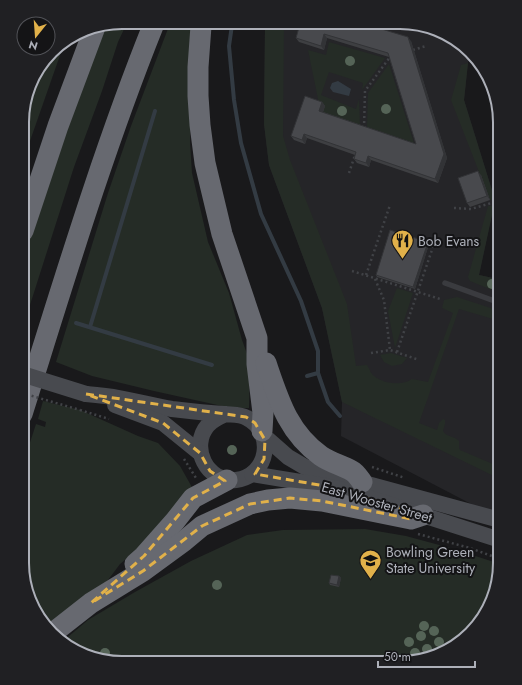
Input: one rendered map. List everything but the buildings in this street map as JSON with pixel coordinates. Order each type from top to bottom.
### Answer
[{"type":"highway","points":[[29,392],[104,159],[152,29]]},
{"type":"highway","points":[[201,29],[198,67],[198,96],[205,163],[222,234],[275,389],[288,421],[304,442],[322,457],[336,465],[364,473]]},
{"type":"highway","points":[[29,213],[58,126],[92,34]]},
{"type":"highway","points":[[257,338],[257,364],[263,413],[262,433]]},
{"type":"highway","points":[[57,629],[91,603],[144,556],[193,498],[228,480]]},
{"type":"highway","points":[[91,603],[143,571],[202,526],[219,517],[256,503],[268,500],[290,498],[322,501],[411,519],[423,515]]},
{"type":"main road","name":"East Wooster Street","points":[[29,376],[86,394],[163,423],[200,453],[204,463],[210,471],[228,480],[236,480],[252,474],[325,486],[371,498],[493,538]]},
{"type":"main road","name":"East Wooster Street","points":[[86,394],[117,397],[171,409],[236,414],[246,417],[255,422],[262,433],[288,457],[305,467],[326,474],[364,473],[493,518]]},
{"type":"main road","points":[[200,453],[202,433],[216,418],[226,414]]},
{"type":"main road","points":[[252,474],[264,459],[266,449],[262,433]]},
{"type":"lane","points":[[445,283],[493,300]]},
{"type":"path","points":[[413,50],[426,46]]},
{"type":"path","points":[[364,129],[365,91],[390,57]]},
{"type":"path","points":[[349,173],[355,155]]},
{"type":"path","points":[[454,208],[471,209],[493,203]]},
{"type":"path","points":[[366,276],[390,205]]},
{"type":"path","points":[[397,352],[433,247]]},
{"type":"path","points":[[352,271],[440,300]]},
{"type":"path","points":[[375,278],[384,300],[390,350]]},
{"type":"path","points":[[371,353],[390,350],[419,360]]},
{"type":"path","points":[[29,395],[115,421]]},
{"type":"path","points":[[181,454],[197,481]]},
{"type":"path","points":[[364,473],[411,480]]},
{"type":"path","points":[[411,532],[470,548],[493,556]]},
{"type":"highlighted area","points":[[86,394],[246,417],[255,423],[265,440],[264,459],[255,474],[325,486],[423,515],[411,519],[322,501],[290,498],[250,504],[202,526],[143,571],[91,603],[144,556],[193,498],[225,481],[210,471],[200,453],[163,423]]},
{"type":"shaded area","points":[[124,29],[118,42],[74,167],[29,308],[29,222],[94,33]]},
{"type":"shaded area","points":[[168,29],[193,29],[190,142],[192,173],[208,242],[229,293],[242,340],[250,362],[249,408],[231,408],[154,391],[92,376],[56,362],[108,193],[131,126]]},
{"type":"shaded area","points":[[265,29],[412,30],[424,32],[447,41],[468,59],[464,100],[493,194],[493,209],[479,275],[493,278],[493,515],[341,436],[342,402],[322,308],[269,165],[264,124]]},
{"type":"shaded area","points":[[265,29],[284,29],[283,136],[290,160],[347,304],[356,366],[367,365],[374,376],[383,381],[403,383],[412,379],[428,382],[453,313],[442,308],[444,300],[457,297],[493,309],[493,319],[459,309],[419,423],[437,430],[439,423],[443,419],[445,420],[444,433],[459,441],[460,450],[493,464],[493,476],[342,402],[322,308],[269,165],[264,124]]},
{"type":"shaded area","points":[[329,42],[385,58],[362,90],[363,83],[329,72],[321,95],[356,109],[359,99],[360,128],[322,115],[308,50],[326,55]]},
{"type":"shaded area","points":[[61,52],[29,144],[30,110],[36,86],[48,65]]},
{"type":"shaded area","points":[[468,63],[464,100],[493,194],[493,200],[490,200],[451,100],[461,65]]},
{"type":"shaded area","points":[[389,64],[414,143],[367,127],[368,93]]},
{"type":"shaded area","points":[[338,81],[351,89],[349,96],[333,92],[330,88],[332,83]]},
{"type":"shaded area","points":[[488,206],[493,206],[479,275],[493,278],[493,290],[470,281],[468,277]]},
{"type":"shaded area","points":[[397,288],[413,293],[395,348],[388,311]]},
{"type":"shaded area","points":[[391,353],[407,358],[402,364],[392,366],[384,362],[380,355]]},
{"type":"shaded area","points":[[43,401],[80,410],[138,436],[158,443],[180,466],[193,489],[162,529],[120,564],[105,584],[51,623],[45,615],[34,593],[29,563],[29,446],[36,424],[45,427],[46,422],[38,419]]},
{"type":"shaded area","name":"Bowling Green State University","points":[[365,529],[406,536],[454,549],[493,562],[488,593],[477,615],[461,633],[452,640],[430,651],[406,656],[122,656],[92,651],[67,638],[88,620],[191,561],[247,535],[283,530]]},
{"type":"waterway","points":[[231,29],[229,46],[234,100],[241,143],[261,214],[301,301],[318,351],[318,373],[328,402],[340,416]]},
{"type":"waterway","points":[[90,327],[155,111]]},
{"type":"waterway","points":[[76,323],[212,365]]},
{"type":"waterway","points":[[307,376],[318,373]]},
{"type":"place","name":"Bob Evans","points":[[403,260]]},
{"type":"place","name":"Bowling Green State University","points":[[370,580]]}]
